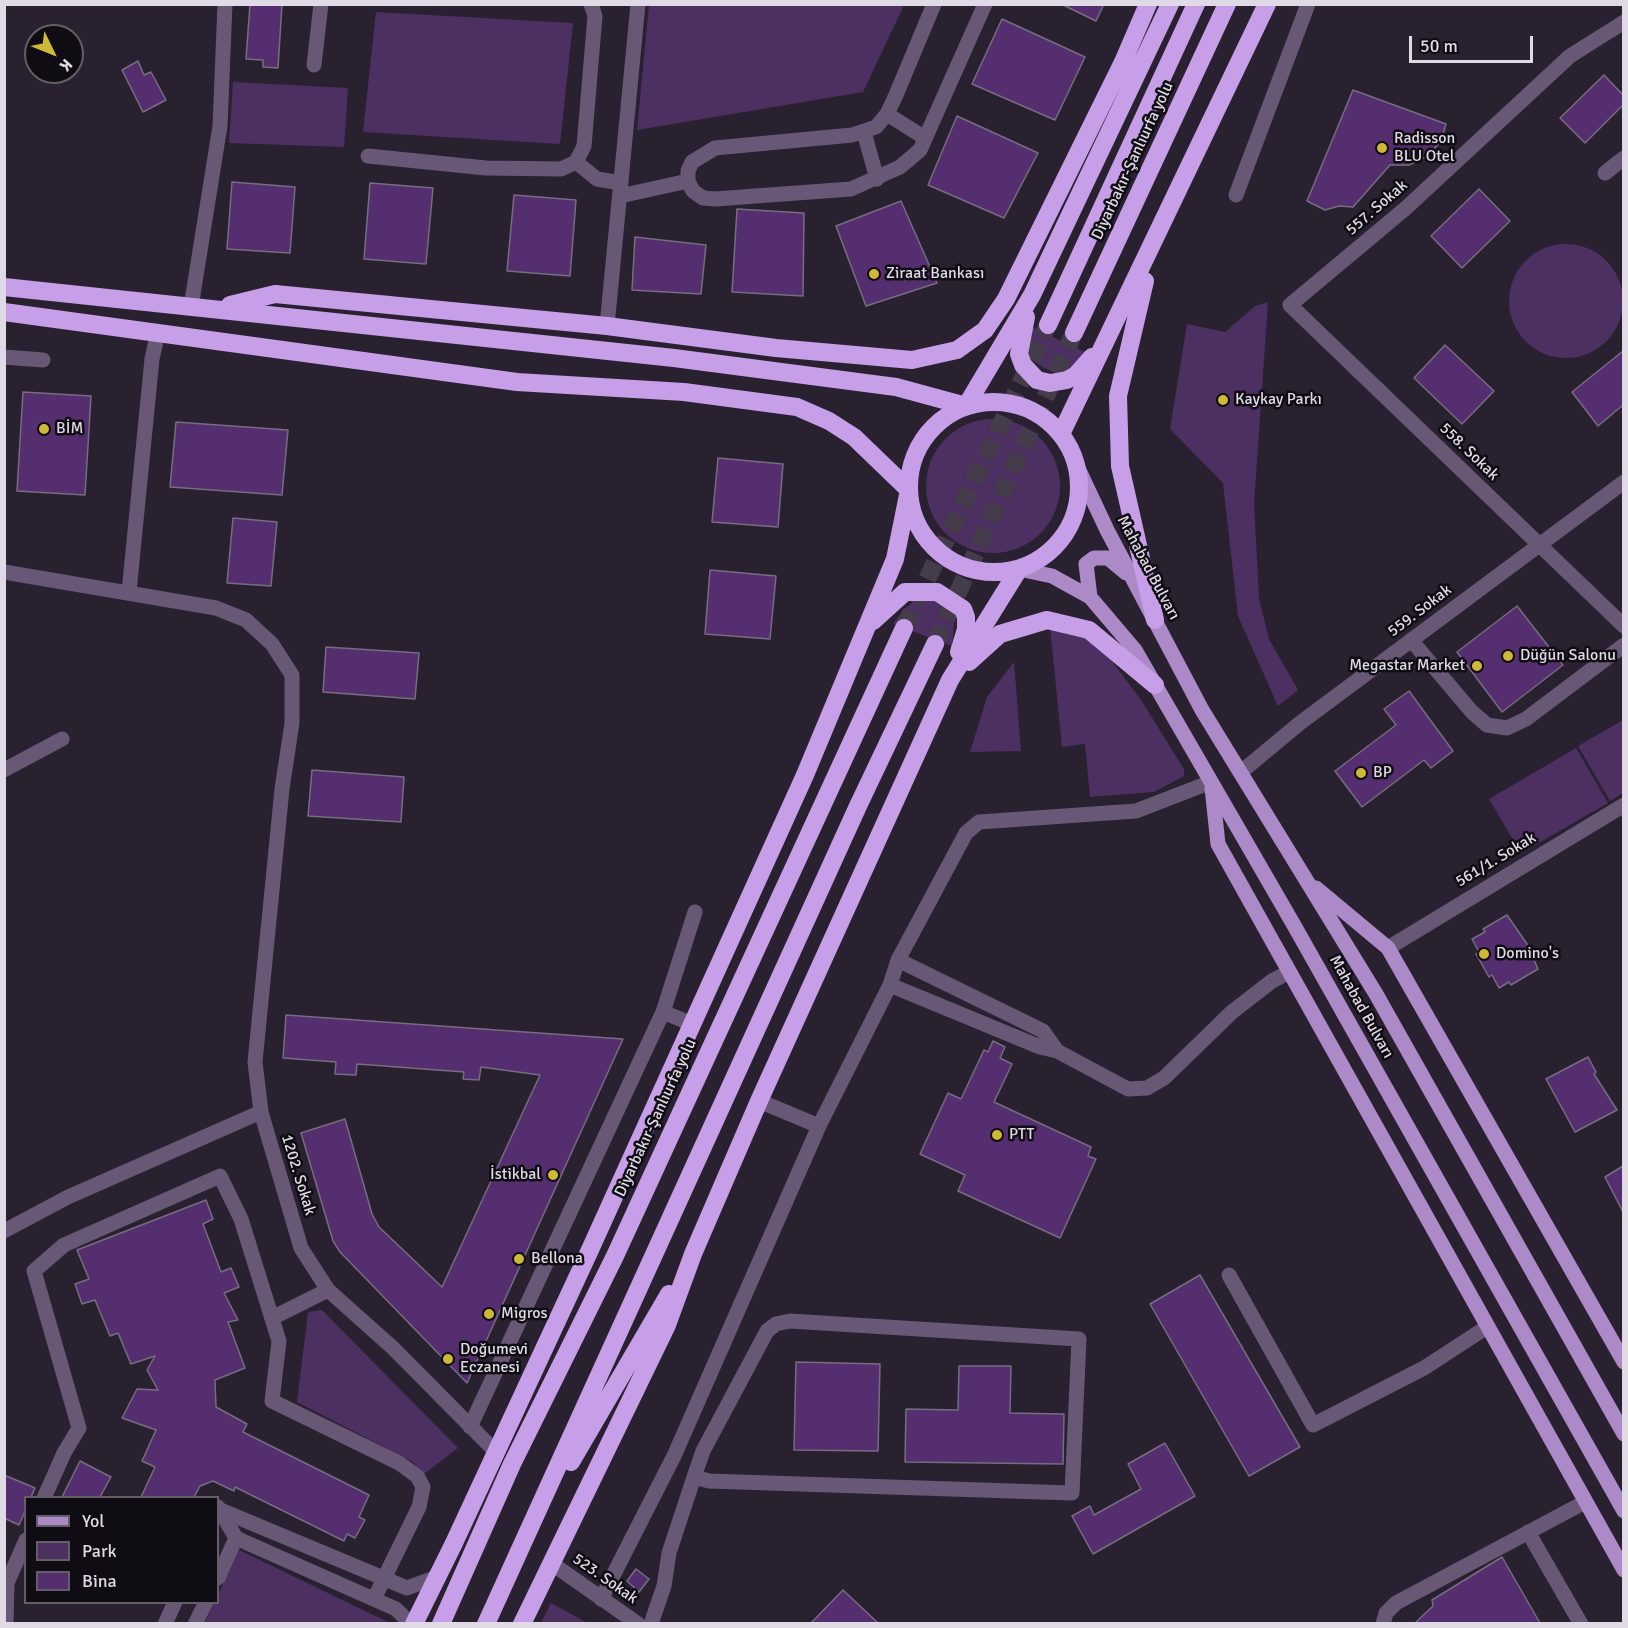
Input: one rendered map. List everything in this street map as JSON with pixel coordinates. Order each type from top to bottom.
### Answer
[{"type":"highway","points":[[218,308],[275,294],[607,326],[776,348],[912,360],[957,350],[985,330],[1006,299],[1123,62],[1148,4]]},
{"type":"highway","points":[[412,1623],[437,1577],[589,1252],[804,775],[895,559],[912,463],[924,439],[943,419],[966,406],[1032,295],[1170,4]]},
{"type":"highway","name":"Diyarbakır-Şanlıurfa yolu","points":[[1048,325],[1196,4]]},
{"type":"highway","name":"Diyarbakır-Şanlıurfa yolu","points":[[1074,333],[1227,4]]},
{"type":"highway","points":[[1061,434],[1111,335],[1267,4]]},
{"type":"highway","points":[[1154,244],[1118,396],[1120,466],[1155,620]]},
{"type":"highway","points":[[4,287],[674,358],[896,387],[966,406],[998,402],[1028,408],[1046,419],[1061,434],[1076,464],[1079,485],[1076,512],[1063,537],[1044,556],[1019,569],[993,572],[968,568],[945,557],[926,539],[918,524],[909,490],[854,437],[829,420],[797,407],[684,392],[517,382],[4,312]]},
{"type":"highway","points":[[1032,295],[1020,339],[1019,354],[1023,365],[1037,380],[1050,382],[1067,380],[1076,375],[1111,335]]},
{"type":"highway","points":[[522,1623],[667,1325],[693,1254],[759,1101],[951,680],[1019,569]]},
{"type":"highway","points":[[868,626],[905,592],[937,592],[951,598],[963,609],[966,630],[951,680]]},
{"type":"highway","points":[[951,680],[999,634],[1047,620],[1089,630],[1155,685]]},
{"type":"highway","name":"Diyarbakır-Şanlıurfa yolu","points":[[441,1623],[512,1464],[615,1256],[904,627]]},
{"type":"highway","points":[[486,1623],[858,806],[935,644]]},
{"type":"highway","points":[[512,1464],[589,1252]]},
{"type":"highway","points":[[524,1541],[693,1254]]},
{"type":"main road","name":"Mahabad Bulvarı","points":[[1076,464],[1202,710],[1376,994],[1618,1413],[1623,1434]]},
{"type":"main road","points":[[1090,597],[1086,564],[1094,558],[1108,558],[1133,579]]},
{"type":"main road","name":"Mahabad Bulvarı","points":[[1019,569],[1052,576],[1090,597],[1135,651],[1623,1511]]},
{"type":"main road","points":[[1211,782],[1218,844],[1623,1570]]},
{"type":"main road","points":[[1306,879],[1388,948],[1623,1362]]},
{"type":"street","points":[[191,306],[220,126],[225,4]]},
{"type":"street","points":[[314,65],[321,4]]},
{"type":"street","points":[[369,156],[486,168],[561,170],[576,162],[584,146],[594,16],[591,4]]},
{"type":"street","points":[[607,326],[638,4]]},
{"type":"street","points":[[934,4],[886,114],[876,127],[864,132],[716,148],[692,162],[688,171],[688,181],[693,191],[703,198],[715,199],[850,189],[900,167],[920,150],[985,4]]},
{"type":"street","points":[[1236,195],[1308,4]]},
{"type":"street","name":"557. Sokak","points":[[1290,305],[1406,208],[1570,56],[1623,22]]},
{"type":"street","points":[[886,114],[925,138]]},
{"type":"street","points":[[864,132],[877,179]]},
{"type":"street","points":[[1605,173],[1623,158]]},
{"type":"street","points":[[576,162],[597,179],[620,189],[642,193],[688,181]]},
{"type":"street","name":"558. Sokak","points":[[1290,305],[1623,626]]},
{"type":"street","points":[[129,592],[152,359],[158,332]]},
{"type":"street","points":[[4,357],[43,360]]},
{"type":"street","name":"559. Sokak","points":[[1241,772],[1300,723],[1623,482]]},
{"type":"street","name":"1202. Sokak","points":[[4,573],[216,608],[246,620],[272,644],[292,675],[292,723],[282,789],[255,1062],[261,1113],[301,1248],[328,1290],[393,1348],[496,1452]]},
{"type":"street","points":[[1411,640],[1472,712],[1487,725],[1507,728],[1526,719],[1623,645]]},
{"type":"street","points":[[4,770],[62,740]]},
{"type":"street","points":[[601,1599],[674,1456],[819,1126],[890,985],[898,960],[966,833],[979,822],[1136,811],[1211,782]]},
{"type":"street","name":"561/1. Sokak","points":[[1388,948],[1623,805]]},
{"type":"street","points":[[470,1427],[663,1012],[695,912]]},
{"type":"street","points":[[898,960],[1043,1031],[1057,1051]]},
{"type":"street","points":[[890,985],[1040,1047],[1057,1051],[1128,1089],[1147,1088],[1164,1078],[1232,1012],[1272,981],[1289,972]]},
{"type":"street","points":[[663,1012],[692,1024]]},
{"type":"street","points":[[759,1101],[819,1126]]},
{"type":"street","points":[[4,1231],[68,1197],[261,1113]]},
{"type":"street","points":[[44,1496],[64,1453],[79,1428],[34,1271],[64,1245],[220,1176],[241,1219],[279,1341],[272,1401],[399,1463],[417,1476],[423,1487],[419,1507],[374,1599]]},
{"type":"street","points":[[1229,1275],[1313,1425],[1424,1368],[1487,1327]]},
{"type":"street","points":[[272,1318],[328,1290]]},
{"type":"street","points":[[651,1623],[664,1586],[669,1553],[694,1477],[703,1450],[767,1331],[776,1324],[790,1321],[1079,1339],[1072,1493],[709,1481],[694,1477]]},
{"type":"street","points":[[1383,1623],[1386,1613],[1396,1603],[1585,1502]]},
{"type":"street","points":[[219,1508],[407,1588],[437,1577]]},
{"type":"street","points":[[219,1510],[236,1538],[396,1609],[412,1623]]},
{"type":"street","points":[[1528,1532],[1581,1623]]},
{"type":"street","points":[[219,1576],[236,1538]]},
{"type":"street","points":[[6,1623],[7,1583],[24,1545]]},
{"type":"street","name":"523. Sokak","points":[[551,1563],[601,1599],[613,1616],[638,1623]]},
{"type":"street","points":[[165,1623],[174,1604]]},
{"type":"street","points":[[195,1623],[205,1604]]},
{"type":"green space","points":[[649,4],[904,5],[863,92],[637,130]]},
{"type":"green space","points":[[376,12],[573,23],[560,144],[363,132]]},
{"type":"green space","points":[[233,82],[348,88],[344,147],[229,143]]},
{"type":"green space","points":[[1566,244],[1588,248],[1607,260],[1619,279],[1623,301],[1619,323],[1607,342],[1588,354],[1566,358],[1544,354],[1525,342],[1513,323],[1509,301],[1513,279],[1525,260],[1544,248]]},
{"type":"green space","points":[[1268,302],[1254,504],[1259,598],[1269,639],[1298,690],[1278,706],[1238,616],[1223,483],[1170,429],[1187,324],[1225,332],[1255,306]]},
{"type":"green space","points":[[1032,327],[1087,353],[1073,370],[1055,373],[1044,368],[1035,362],[1029,344]]},
{"type":"green space","points":[[993,419],[1019,424],[1041,438],[1055,460],[1060,486],[1055,512],[1041,534],[1019,548],[993,553],[967,548],[945,534],[931,512],[926,486],[931,460],[945,438],[967,424]]},
{"type":"green space","points":[[916,600],[934,601],[945,609],[954,623],[952,646],[893,624],[903,610]]},
{"type":"green space","points":[[1050,627],[1084,634],[1106,653],[1141,700],[1184,769],[1184,776],[1154,792],[1090,797],[1085,744],[1062,747]]},
{"type":"green space","points":[[1014,662],[1021,751],[970,752],[987,697]]},
{"type":"green space","points":[[1623,720],[1623,793],[1610,801],[1578,746]]},
{"type":"green space","points":[[1576,748],[1608,803],[1521,853],[1489,799]]},
{"type":"green space","points":[[322,1310],[458,1448],[424,1474],[413,1462],[297,1402],[308,1312]]},
{"type":"green space","points":[[239,1550],[390,1623],[204,1624],[214,1604],[219,1604],[219,1593]]},
{"type":"green space","points":[[551,1603],[586,1622],[541,1623]]},
{"type":"building","points":[[250,4],[282,4],[278,68],[263,67],[263,60],[246,59]]},
{"type":"building","points":[[1061,4],[1104,4],[1096,21]]},
{"type":"building","points":[[1002,19],[1085,57],[1055,120],[972,84]]},
{"type":"building","points":[[138,61],[144,75],[151,72],[166,100],[143,112],[122,70]]},
{"type":"building","points":[[1604,75],[1623,95],[1623,105],[1585,143],[1560,118]]},
{"type":"building","name":"Radisson BLU Otel","points":[[1353,90],[1446,124],[1441,141],[1428,156],[1409,165],[1390,165],[1353,207],[1339,206],[1325,210],[1307,201]]},
{"type":"building","points":[[957,116],[1038,153],[1004,218],[928,185]]},
{"type":"building","points":[[232,182],[295,187],[290,253],[227,249]]},
{"type":"building","points":[[370,183],[433,188],[426,264],[364,259]]},
{"type":"building","points":[[1479,189],[1510,221],[1462,268],[1431,236]]},
{"type":"building","points":[[514,195],[576,200],[570,276],[507,271]]},
{"type":"building","points":[[901,201],[937,283],[866,306],[836,226]]},
{"type":"building","points":[[737,209],[804,213],[803,296],[732,292]]},
{"type":"building","points":[[635,237],[706,245],[701,294],[632,290]]},
{"type":"building","points":[[1445,345],[1494,391],[1462,424],[1414,378]]},
{"type":"building","points":[[1623,351],[1623,405],[1598,426],[1572,392]]},
{"type":"building","points":[[23,392],[91,396],[85,495],[17,491]]},
{"type":"building","points":[[176,422],[288,430],[282,495],[170,487]]},
{"type":"building","points":[[718,458],[783,464],[778,527],[712,522]]},
{"type":"building","points":[[233,518],[277,522],[271,586],[227,583]]},
{"type":"building","points":[[710,570],[776,576],[770,639],[705,634]]},
{"type":"building","name":"Düğün Salonu","points":[[1517,606],[1563,665],[1502,712],[1457,652]]},
{"type":"building","points":[[326,647],[419,653],[415,699],[323,692]]},
{"type":"building","points":[[1409,691],[1453,751],[1431,768],[1424,760],[1362,807],[1335,771],[1396,725],[1384,709]]},
{"type":"building","points":[[312,770],[404,777],[401,822],[308,816]]},
{"type":"building","points":[[1507,915],[1527,944],[1538,969],[1511,985],[1509,982],[1499,988],[1492,975],[1489,977],[1476,954],[1479,952],[1472,939],[1485,932],[1483,929]]},
{"type":"building","points":[[286,1015],[623,1039],[467,1383],[340,1252],[333,1241],[301,1133],[345,1119],[372,1214],[379,1227],[442,1287],[540,1075],[481,1067],[479,1080],[463,1079],[464,1072],[357,1064],[356,1075],[335,1074],[336,1062],[283,1058]]},
{"type":"building","name":"PTT","points":[[993,1041],[1005,1047],[1000,1058],[1012,1064],[994,1102],[1091,1147],[1088,1156],[1096,1159],[1060,1238],[958,1191],[965,1175],[920,1154],[948,1093],[961,1099],[984,1050],[988,1052]]},
{"type":"building","points":[[1588,1057],[1596,1072],[1594,1074],[1617,1110],[1575,1132],[1546,1079]]},
{"type":"building","points":[[1623,1166],[1623,1212],[1605,1177]]},
{"type":"building","points":[[206,1200],[213,1219],[203,1224],[221,1272],[231,1268],[239,1287],[224,1293],[238,1320],[228,1322],[245,1368],[215,1380],[216,1407],[247,1424],[243,1432],[369,1495],[359,1517],[365,1520],[355,1538],[347,1534],[344,1541],[235,1487],[234,1491],[213,1481],[200,1486],[195,1496],[141,1496],[155,1467],[142,1461],[156,1430],[122,1418],[137,1389],[158,1390],[147,1370],[155,1356],[131,1364],[118,1333],[110,1336],[95,1300],[82,1304],[75,1284],[89,1279],[77,1250]]},
{"type":"building","points":[[1200,1275],[1300,1447],[1249,1476],[1150,1304]]},
{"type":"building","points":[[796,1362],[880,1364],[878,1451],[794,1450]]},
{"type":"building","points":[[959,1366],[1011,1366],[1010,1413],[1064,1414],[1063,1464],[905,1462],[906,1409],[958,1410]]},
{"type":"building","points":[[1165,1443],[1195,1496],[1093,1554],[1072,1516],[1090,1506],[1094,1515],[1141,1489],[1128,1464]]},
{"type":"building","points":[[80,1461],[111,1477],[101,1496],[62,1496]]},
{"type":"building","points":[[4,1475],[35,1488],[31,1496],[24,1496],[24,1514],[19,1525],[4,1518]]},
{"type":"building","points":[[1502,1557],[1540,1623],[1415,1623],[1433,1606],[1432,1600]]},
{"type":"building","points":[[636,1569],[649,1579],[639,1592],[627,1581]]},
{"type":"building","points":[[843,1590],[878,1623],[811,1623]]},
{"type":"tunnel","points":[[904,628],[1048,325]]},
{"type":"tunnel","points":[[935,644],[1074,333]]},
{"type":"place","name":"Radisson BLU Otel","points":[[1382,148]]},
{"type":"place","name":"Ziraat Bankası","points":[[874,274]]},
{"type":"place","name":"Kaykay Parkı","points":[[1223,400]]},
{"type":"place","name":"BİM","points":[[44,429]]},
{"type":"place","name":"Düğün Salonu","points":[[1508,656]]},
{"type":"place","name":"Megastar Market","points":[[1477,666]]},
{"type":"place","name":"BP","points":[[1361,773]]},
{"type":"place","name":"Domino's","points":[[1484,954]]},
{"type":"place","name":"PTT","points":[[997,1135]]},
{"type":"place","name":"İstikbal","points":[[553,1175]]},
{"type":"place","name":"Bellona","points":[[519,1259]]},
{"type":"place","name":"Migros","points":[[489,1314]]},
{"type":"place","name":"Doğumevi Eczanesi","points":[[448,1359]]}]
